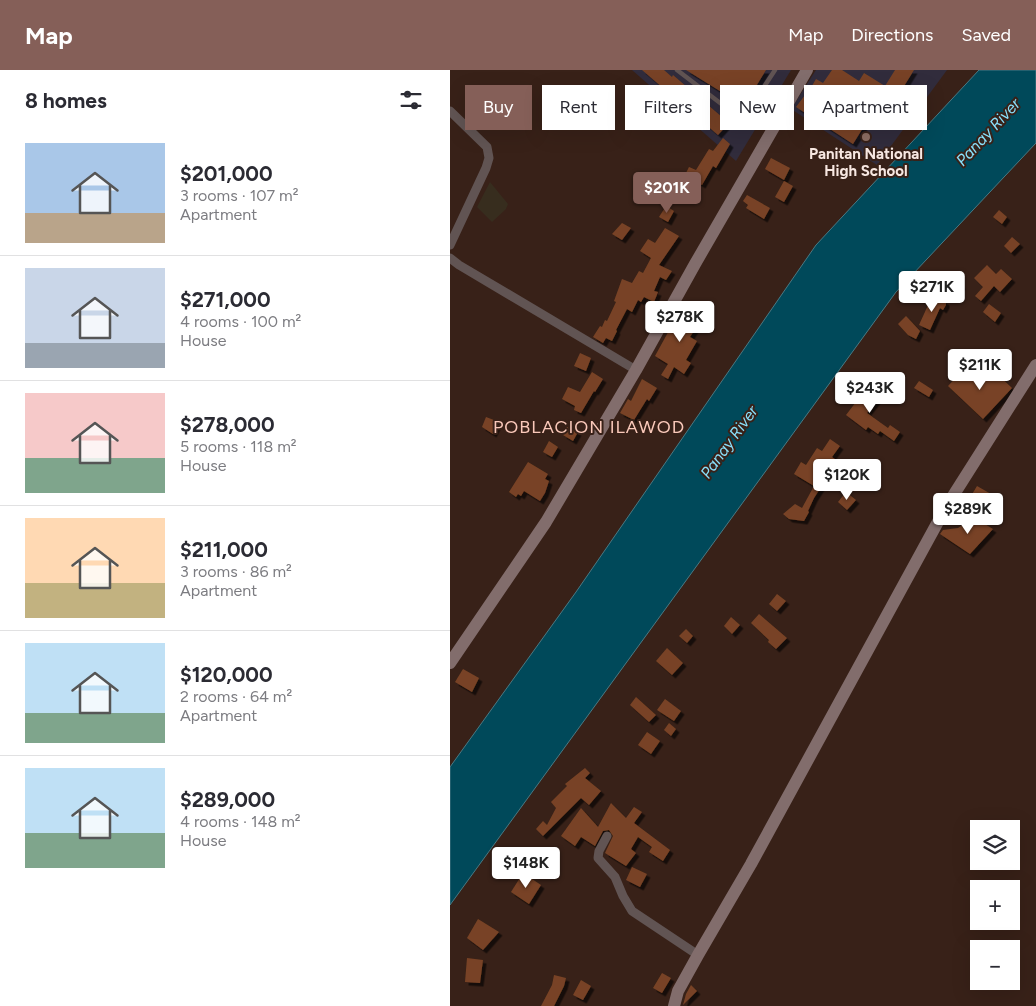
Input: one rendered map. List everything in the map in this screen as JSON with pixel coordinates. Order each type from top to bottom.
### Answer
[{"type":"street","points":[[450,663],[546,522],[636,370],[694,264],[807,70]]},
{"type":"street","points":[[450,111],[486,147],[489,158],[450,245]]},
{"type":"street","points":[[450,258],[636,370]]},
{"type":"street","points":[[674,1006],[678,991],[751,864],[946,507],[1036,365]]},
{"type":"street","points":[[607,836],[599,851],[598,858],[615,877],[632,911],[698,955]]},
{"type":"lane","points":[[677,70],[728,109],[742,115],[747,114],[776,70]]},
{"type":"shaded area","points":[[632,70],[791,70],[782,85],[720,85],[720,130],[755,130],[736,161],[701,130],[710,130],[710,85],[649,85]]},
{"type":"shaded area","points":[[816,70],[947,70],[927,97],[927,85],[806,85]]},
{"type":"shaded area","points":[[804,89],[804,117],[794,111],[794,104]]},
{"type":"shaded area","points":[[823,130],[903,130],[877,165]]},
{"type":"shaded area","points":[[490,182],[508,204],[506,209],[492,222],[477,207]]},
{"type":"water","name":"Panay River","points":[[979,70],[1036,70],[1036,143],[896,292],[450,905],[450,767],[576,592],[816,245],[923,130],[927,130],[927,126]]},
{"type":"building","points":[[642,70],[664,70],[685,85],[660,85]]},
{"type":"building","points":[[686,70],[766,70],[757,85],[720,85],[720,91]]},
{"type":"building","points":[[832,70],[842,70],[859,81],[864,73],[883,85],[812,85],[816,79],[823,83]]},
{"type":"building","points":[[895,70],[914,70],[905,85],[886,85]]},
{"type":"building","points":[[804,96],[804,112],[796,107]]},
{"type":"building","points":[[710,107],[720,115],[720,130],[723,130],[718,135],[710,128]]},
{"type":"building","points":[[831,130],[862,130],[853,144]]},
{"type":"building","points":[[723,138],[730,144],[716,168],[713,166],[702,185],[685,175],[689,167],[696,170],[709,149],[713,151]]},
{"type":"building","points":[[771,158],[790,168],[784,180],[765,169]]},
{"type":"building","points":[[784,181],[793,186],[784,202],[775,197]]},
{"type":"building","points":[[747,195],[770,208],[764,219],[746,208],[748,205],[743,201]]},
{"type":"building","points":[[666,206],[674,211],[668,222],[659,217]]},
{"type":"building","points":[[999,210],[1007,217],[1002,224],[993,217]]},
{"type":"building","points":[[622,223],[631,228],[622,240],[612,234]]},
{"type":"building","points":[[665,228],[679,236],[659,265],[672,271],[666,280],[660,277],[654,291],[658,292],[654,302],[644,297],[641,302],[638,300],[632,312],[627,309],[612,341],[606,338],[603,343],[593,337],[600,326],[602,327],[605,320],[607,321],[616,302],[614,301],[622,279],[632,283],[639,271],[643,273],[651,258],[640,251],[648,239],[655,243]]},
{"type":"building","points":[[1012,237],[1020,244],[1011,253],[1004,246]]},
{"type":"building","points":[[987,265],[996,274],[1001,269],[1012,279],[1000,292],[994,286],[981,301],[975,296],[983,287],[974,278]]},
{"type":"building","points":[[956,278],[962,286],[956,292],[949,284]]},
{"type":"building","points":[[936,296],[946,302],[946,305],[943,310],[940,308],[930,330],[919,325],[929,303],[931,304]]},
{"type":"building","points":[[989,304],[1001,313],[995,322],[983,312]]},
{"type":"building","points":[[697,306],[709,312],[690,337],[697,341],[686,360],[691,363],[684,374],[674,367],[668,379],[661,375],[668,364],[655,356],[677,316],[687,321]]},
{"type":"building","points":[[906,316],[920,331],[916,339],[908,335],[898,324]]},
{"type":"building","points":[[580,353],[591,358],[586,371],[574,366]]},
{"type":"building","points":[[965,368],[983,382],[992,369],[1012,388],[983,419],[948,386]]},
{"type":"building","points":[[592,372],[603,379],[581,413],[574,410],[575,406],[562,399],[568,387],[580,392]]},
{"type":"building","points":[[642,379],[657,388],[649,401],[647,399],[634,420],[620,413],[628,399],[631,401]]},
{"type":"building","points":[[919,381],[933,390],[929,397],[914,388]]},
{"type":"building","points":[[874,383],[878,388],[872,394],[878,399],[867,413],[888,428],[890,425],[900,432],[894,441],[880,431],[878,434],[868,427],[866,430],[846,415],[866,389]]},
{"type":"building","points":[[486,417],[499,422],[493,434],[482,427]]},
{"type":"building","points":[[567,427],[578,432],[573,441],[563,435]]},
{"type":"building","points":[[830,439],[840,446],[832,457],[836,460],[825,477],[827,478],[814,498],[804,521],[789,519],[783,514],[795,504],[802,508],[814,486],[794,474],[801,462],[806,465],[817,448],[822,451]]},
{"type":"building","points":[[549,441],[558,447],[552,457],[543,452]]},
{"type":"building","points":[[528,462],[548,474],[545,479],[549,481],[540,501],[524,491],[521,496],[518,494],[516,497],[509,492]]},
{"type":"building","points":[[977,486],[991,494],[982,509],[968,501]]},
{"type":"building","points":[[846,492],[856,500],[847,510],[838,502]]},
{"type":"building","points":[[973,517],[993,529],[970,554],[940,534],[943,530],[958,528]]},
{"type":"building","points":[[777,594],[786,601],[777,611],[769,604]]},
{"type":"building","points":[[759,614],[787,638],[776,649],[751,623]]},
{"type":"building","points":[[731,617],[740,625],[732,634],[724,626]]},
{"type":"building","points":[[686,629],[693,636],[687,643],[679,636]]},
{"type":"building","points":[[667,648],[683,663],[672,675],[656,661]]},
{"type":"building","points":[[463,669],[479,678],[472,692],[455,682]]},
{"type":"building","points":[[636,697],[656,715],[649,722],[630,705]]},
{"type":"building","points":[[665,699],[681,711],[674,721],[657,710]]},
{"type":"building","points":[[669,723],[676,729],[671,736],[664,730]]},
{"type":"building","points":[[647,732],[660,741],[651,754],[638,745]]},
{"type":"building","points":[[585,768],[590,773],[585,778],[601,791],[589,805],[581,798],[543,836],[536,829],[543,821],[547,825],[556,808],[551,802],[567,786],[565,784]]},
{"type":"building","points":[[611,803],[626,818],[634,807],[642,812],[634,823],[670,850],[663,861],[649,852],[652,847],[638,837],[631,849],[636,853],[626,866],[605,853],[613,836],[609,830],[603,831],[595,846],[581,837],[575,846],[561,836],[581,808],[598,827]]},
{"type":"building","points":[[632,867],[647,874],[640,887],[626,880]]},
{"type":"building","points":[[523,873],[541,885],[529,904],[511,892]]},
{"type":"building","points":[[478,919],[499,932],[483,950],[467,938]]},
{"type":"building","points":[[467,958],[483,960],[480,983],[465,982]]},
{"type":"building","points":[[662,973],[671,978],[662,993],[653,988]]},
{"type":"building","points":[[554,975],[566,978],[564,986],[554,1006],[541,1006],[552,985]]},
{"type":"building","points":[[581,980],[591,986],[583,1000],[573,995]]},
{"type":"building","points":[[691,985],[697,991],[683,1005],[686,994]]},
{"type":"place","name":"Panitan National High School","points":[[866,137]]},
{"type":"district","name":"POBLACION ILAWOD","points":[[589,427]]}]
